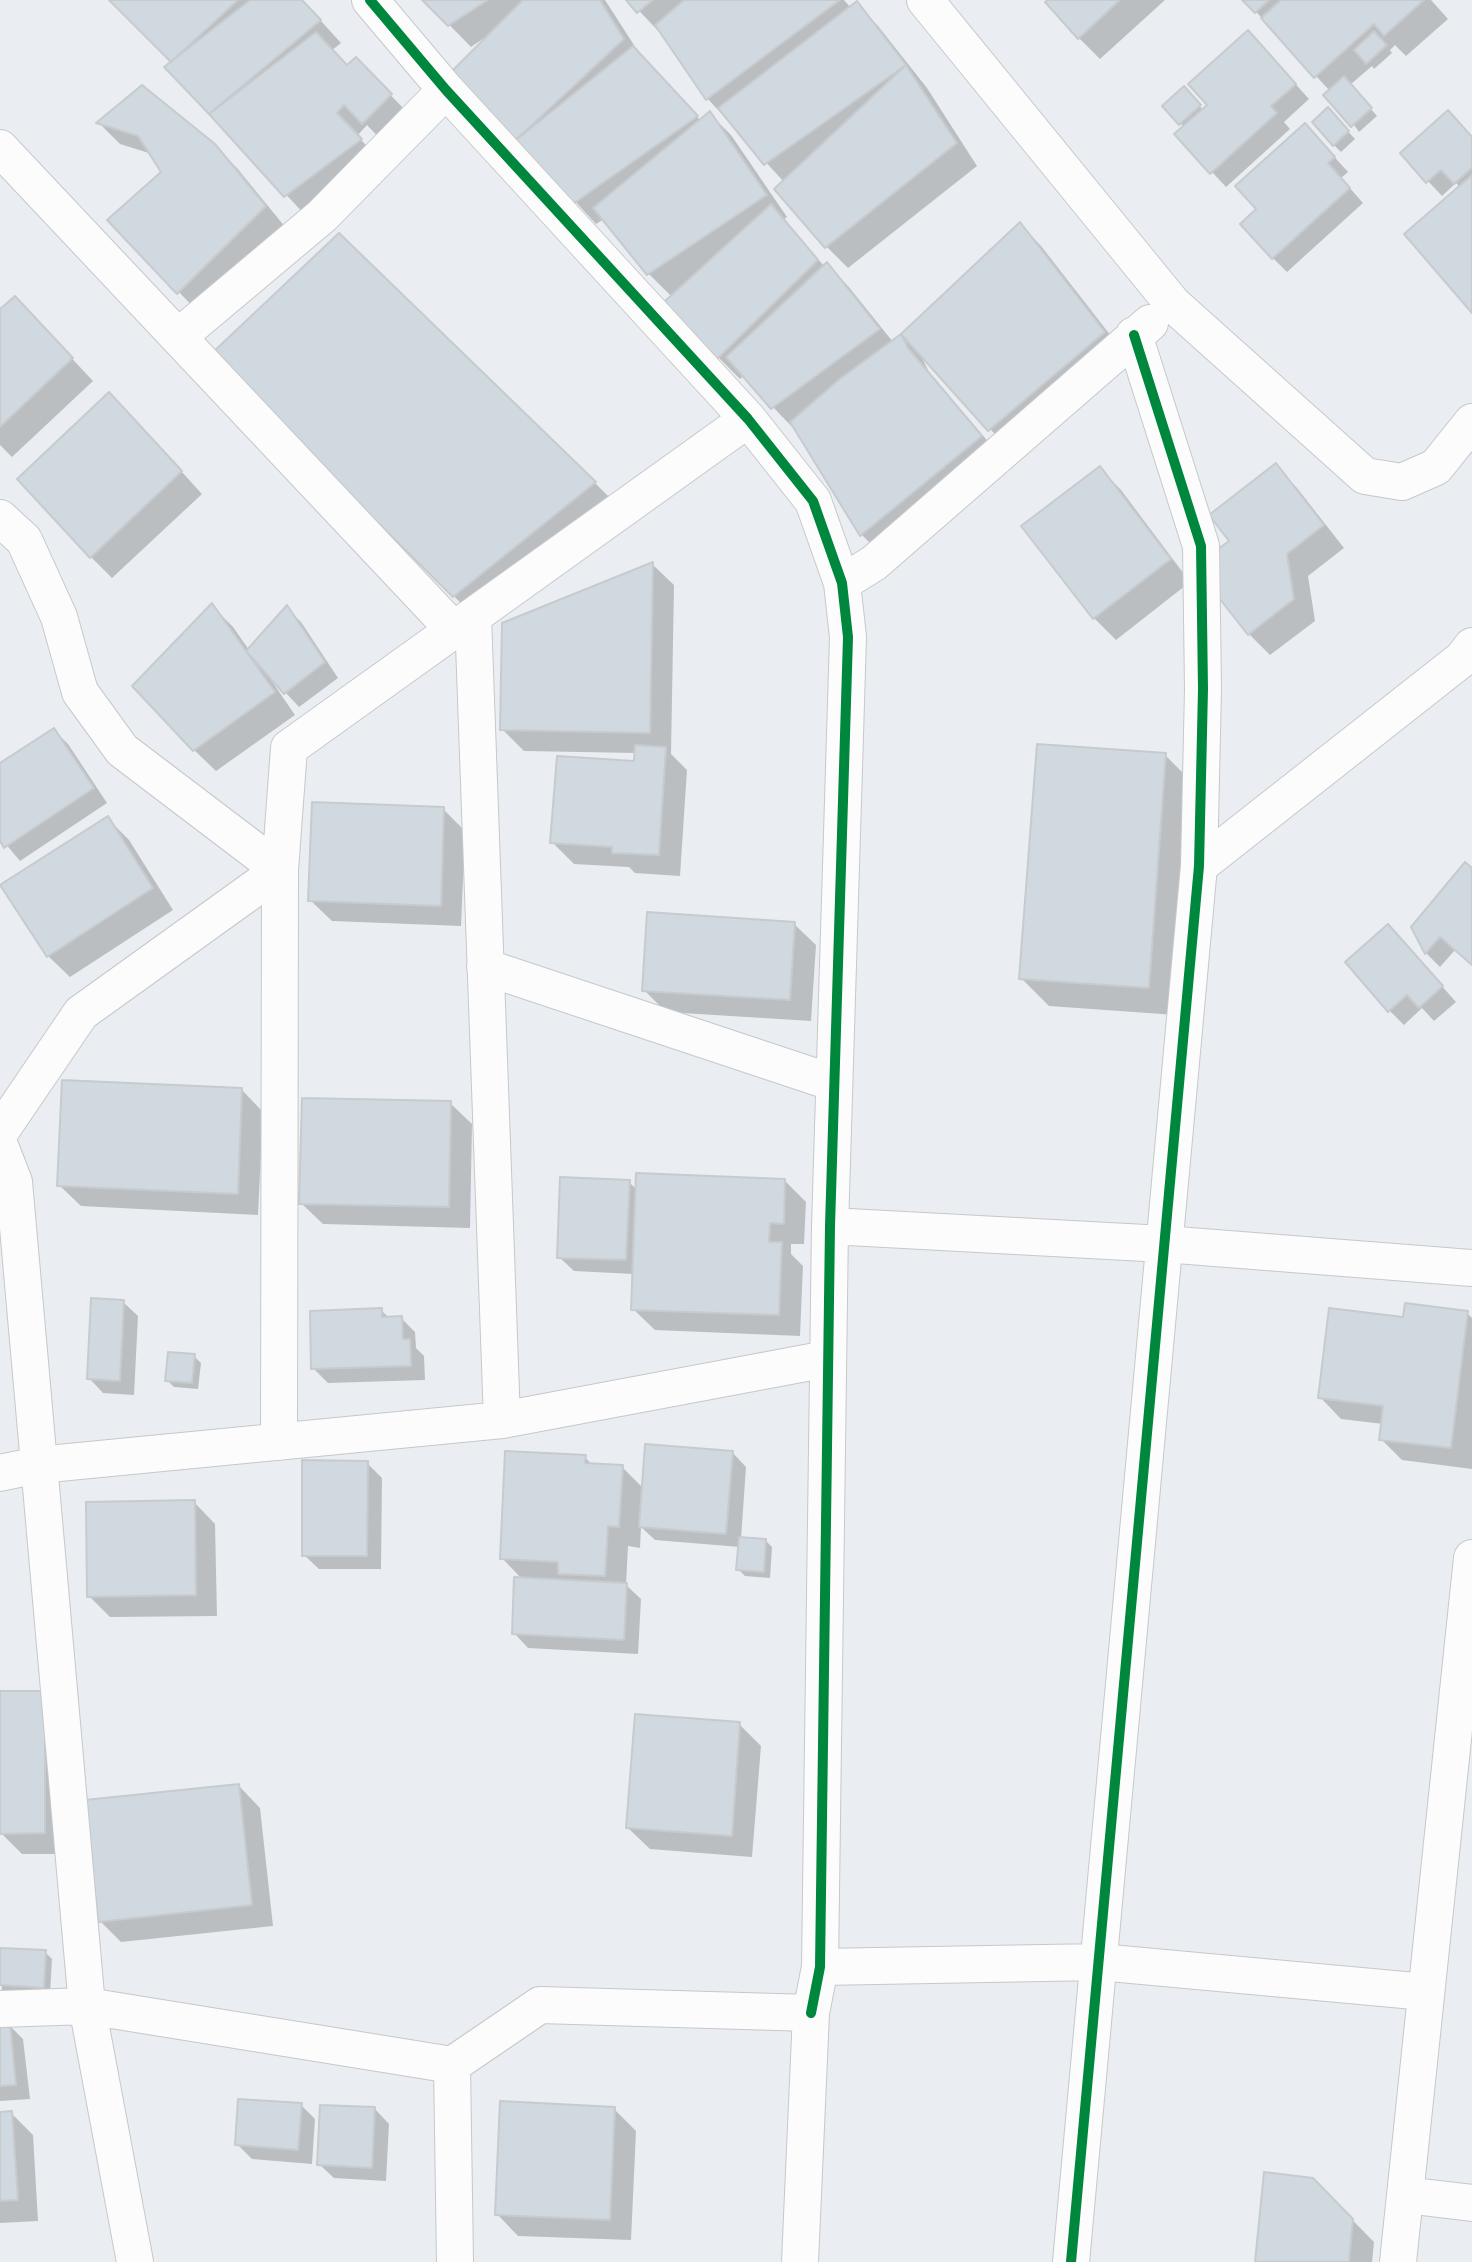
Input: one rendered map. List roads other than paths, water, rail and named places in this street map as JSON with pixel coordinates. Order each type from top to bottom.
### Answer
[{"type":"street","points":[[370,0],[446,90],[748,419],[813,501],[842,583],[848,637],[827,1359],[820,1967],[811,2013],[800,2262]]},
{"type":"street","points":[[925,0],[1173,304],[1365,476],[1402,482],[1436,467],[1472,422]]},
{"type":"street","points":[[178,337],[322,216],[446,90]]},
{"type":"street","points":[[0,148],[178,337],[464,623],[485,967],[502,1420]]},
{"type":"street","points":[[842,583],[874,563],[1173,304]]},
{"type":"street","points":[[1071,2262],[1199,866],[1203,689],[1201,546],[1134,335]]},
{"type":"street","points":[[279,1442],[280,870],[289,748],[748,419]]},
{"type":"street","points":[[0,518],[24,540],[59,617],[80,692],[122,750],[280,870]]},
{"type":"street","points":[[1199,866],[1450,669],[1472,646]]},
{"type":"street","points":[[0,1132],[81,1013],[280,870]]},
{"type":"street","points":[[485,967],[834,1083]]},
{"type":"street","points":[[0,1146],[14,1182],[87,2006],[135,2262]]},
{"type":"street","points":[[830,1226],[1164,1244],[1472,1268]]},
{"type":"street","points":[[0,1473],[38,1465],[502,1420],[827,1359]]},
{"type":"street","points":[[1398,2262],[1472,1558]]},
{"type":"street","points":[[820,1967],[1099,1962],[1426,1992]]},
{"type":"street","points":[[0,2009],[87,2006],[452,2065],[540,2005],[811,2013]]},
{"type":"street","points":[[452,2065],[455,2262]]},
{"type":"street","points":[[1405,2195],[1472,2203]]}]
